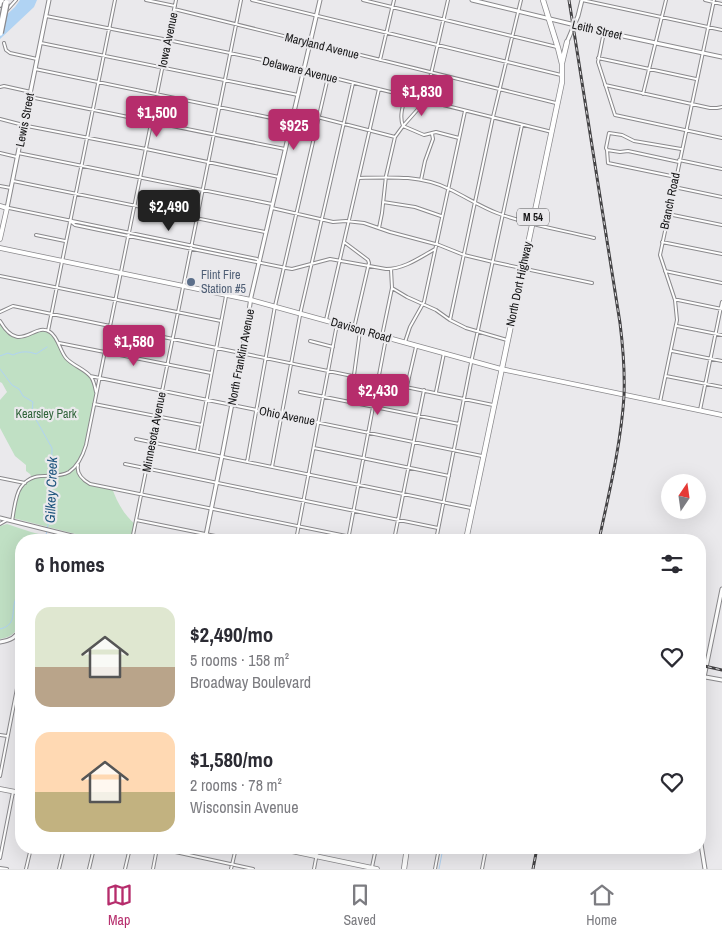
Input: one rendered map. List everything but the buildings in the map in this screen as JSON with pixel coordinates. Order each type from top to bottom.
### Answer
[{"type":"highway","points":[[0,33],[3,2]]},
{"type":"main road","name":"North Dort Highway","points":[[467,534],[562,82],[562,64],[543,0]]},
{"type":"main road","points":[[558,48],[567,42]]},
{"type":"main road","points":[[562,64],[567,42]]},
{"type":"main road","points":[[0,206],[7,208]]},
{"type":"main road","name":"Lewis Street","points":[[0,239],[7,208]]},
{"type":"main road","name":"Davison Road","points":[[0,248],[251,300],[501,369],[722,414]]},
{"type":"main road","points":[[0,789],[13,792]]},
{"type":"main road","points":[[306,854],[374,869]]},
{"type":"main road","points":[[404,869],[407,854]]},
{"type":"street","points":[[0,16],[16,0]]},
{"type":"street","name":"Lewis Street","points":[[7,208],[49,0]]},
{"type":"street","points":[[48,331],[115,0]]},
{"type":"street","name":"Maryland Avenue","points":[[146,0],[237,25],[558,103]]},
{"type":"street","name":"Iowa Avenue","points":[[78,462],[86,445],[176,0]]},
{"type":"street","name":"Minnesota Avenue","points":[[133,534],[241,0]]},
{"type":"street","points":[[252,0],[562,76]]},
{"type":"street","name":"North Franklin Avenue","points":[[206,534],[251,297],[320,0]]},
{"type":"street","points":[[363,0],[558,48]]},
{"type":"street","points":[[380,60],[394,0]]},
{"type":"street","points":[[379,228],[386,176],[395,137],[424,100],[448,0]]},
{"type":"street","name":"Leith Street","points":[[472,0],[604,32],[722,57]]},
{"type":"street","points":[[450,320],[493,117],[521,0]]},
{"type":"street","points":[[567,42],[582,0],[722,30]]},
{"type":"street","points":[[643,94],[666,0]]},
{"type":"street","points":[[705,0],[722,4]]},
{"type":"street","name":"Branch Road","points":[[660,402],[677,320],[675,300],[660,255],[714,1]]},
{"type":"street","name":"Delaware Avenue","points":[[46,16],[168,40],[304,70],[552,132]]},
{"type":"street","points":[[604,32],[598,62],[615,115],[722,138]]},
{"type":"street","points":[[40,42],[298,95]]},
{"type":"street","points":[[4,43],[6,50],[10,53],[37,59]]},
{"type":"street","points":[[598,58],[696,79]]},
{"type":"street","points":[[35,70],[291,122]]},
{"type":"street","points":[[247,462],[275,306],[328,76]]},
{"type":"street","points":[[272,467],[300,313],[353,82]]},
{"type":"street","points":[[605,86],[710,108],[722,107]]},
{"type":"street","points":[[1,87],[31,92]]},
{"type":"street","points":[[326,320],[379,89]]},
{"type":"street","points":[[406,96],[401,115],[403,126],[424,135],[436,132],[459,138]]},
{"type":"street","points":[[30,98],[285,149]]},
{"type":"street","points":[[405,342],[427,291],[465,110]]},
{"type":"street","points":[[294,111],[395,137]]},
{"type":"street","points":[[0,119],[279,177]]},
{"type":"street","points":[[437,534],[522,125]]},
{"type":"street","points":[[421,180],[433,139],[432,133]]},
{"type":"street","points":[[676,177],[608,164],[606,148],[609,133],[622,135],[634,141],[682,149]]},
{"type":"street","points":[[607,150],[628,151],[722,168]]},
{"type":"street","points":[[0,153],[81,165],[203,190],[321,220],[333,222],[349,221],[364,224],[464,255],[592,283]]},
{"type":"street","points":[[359,178],[386,176],[421,180],[448,188],[494,212],[532,224],[594,238]]},
{"type":"street","points":[[13,181],[266,232]]},
{"type":"street","points":[[0,186],[11,188]]},
{"type":"street","points":[[674,187],[722,197]]},
{"type":"street","points":[[383,202],[415,207],[442,217]]},
{"type":"street","points":[[7,208],[257,259],[259,262]]},
{"type":"street","points":[[668,214],[722,226]]},
{"type":"street","points":[[70,221],[75,225],[98,230],[292,269],[327,259],[386,270],[406,264],[435,249]]},
{"type":"street","points":[[98,230],[99,226]]},
{"type":"street","points":[[36,235],[66,241]]},
{"type":"street","points":[[344,242],[368,260],[369,263],[354,328]]},
{"type":"street","points":[[662,242],[722,254]]},
{"type":"street","points":[[349,534],[379,380],[392,288],[392,269]]},
{"type":"street","points":[[665,271],[722,283]]},
{"type":"street","points":[[0,276],[221,321]]},
{"type":"street","points":[[392,288],[436,310],[466,328],[508,340]]},
{"type":"street","points":[[197,451],[226,295]]},
{"type":"street","points":[[675,300],[721,309]]},
{"type":"street","points":[[700,410],[722,302]]},
{"type":"street","points":[[0,312],[13,306],[494,405]]},
{"type":"street","points":[[0,321],[5,330],[16,336],[23,337],[38,331],[48,331],[51,333],[67,360],[90,376],[96,394]]},
{"type":"street","points":[[297,534],[337,323]]},
{"type":"street","points":[[677,326],[722,335]]},
{"type":"street","points":[[354,375],[361,329]]},
{"type":"street","points":[[310,341],[333,346]]},
{"type":"street","points":[[59,344],[212,373]]},
{"type":"street","points":[[408,386],[416,345]]},
{"type":"street","points":[[672,351],[722,361]]},
{"type":"street","points":[[436,392],[444,353]]},
{"type":"street","name":"Ohio Avenue","points":[[90,376],[483,456]]},
{"type":"street","points":[[666,376],[722,387]]},
{"type":"street","points":[[395,534],[424,390]]},
{"type":"street","points":[[300,392],[459,424]]},
{"type":"street","points":[[94,404],[202,425]]},
{"type":"street","points":[[136,439],[472,508]]},
{"type":"street","points":[[314,448],[449,476]]},
{"type":"street","points":[[70,472],[78,462]]},
{"type":"street","points":[[78,462],[77,468],[80,476]]},
{"type":"street","points":[[124,464],[438,528]]},
{"type":"street","points":[[12,521],[19,491],[24,483],[40,476],[74,472],[90,484],[339,534]]},
{"type":"street","points":[[0,478],[24,483]]},
{"type":"street","points":[[0,518],[63,534]]},
{"type":"street","points":[[0,524],[7,520]]},
{"type":"street","points":[[136,520],[206,534]]},
{"type":"street","points":[[706,659],[722,589]]},
{"type":"street","points":[[0,642],[15,638]]},
{"type":"street","points":[[706,678],[722,680]]},
{"type":"street","points":[[0,776],[15,700]]},
{"type":"street","points":[[0,735],[8,737]]},
{"type":"street","points":[[0,858],[13,792]]},
{"type":"street","points":[[26,869],[30,854]]},
{"type":"street","points":[[60,869],[63,854]]},
{"type":"street","points":[[89,869],[93,854]]},
{"type":"street","points":[[125,869],[129,854]]},
{"type":"street","points":[[153,869],[156,854]]},
{"type":"street","points":[[185,854],[253,869]]},
{"type":"street","points":[[231,869],[234,854]]},
{"type":"street","points":[[374,869],[375,854]]},
{"type":"street","points":[[435,869],[438,854]]},
{"type":"street","points":[[482,869],[485,854]]},
{"type":"street","points":[[703,854],[705,869]]},
{"type":"street","points":[[314,869],[316,856]]},
{"type":"street","points":[[0,868],[7,869]]},
{"type":"green space","name":"Kearsley Park","points":[[0,321],[5,330],[16,336],[23,337],[38,331],[48,331],[59,343],[67,360],[90,376],[96,394],[86,445],[77,468],[80,476],[90,484],[112,488],[121,508],[135,524],[133,534],[76,534],[13,518],[20,491],[32,478],[26,471],[26,465],[15,456],[0,428],[0,400],[7,392],[0,382]]},
{"type":"green space","points":[[7,524],[39,534],[15,534],[15,632],[8,637],[0,639],[0,526]]},
{"type":"water","points":[[20,0],[37,0],[34,7],[0,39],[0,21]]},
{"type":"waterway","points":[[0,356],[8,353],[13,355],[24,352],[36,354],[47,347]]},
{"type":"waterway","name":"Gilkey Creek","points":[[0,369],[12,385],[19,389],[23,396],[33,402],[32,411],[34,416],[52,448],[52,505],[46,534]]},
{"type":"waterway","name":"Gilkey Creek","points":[[0,629],[7,627],[10,623],[15,600]]},
{"type":"waterway","name":"Gilkey Creek","points":[[439,869],[442,854]]},
{"type":"railway","points":[[569,0],[624,359],[624,396],[620,432],[600,534]]},
{"type":"railway","points":[[706,666],[722,670]]},
{"type":"railway","points":[[533,869],[536,854]]},
{"type":"place","name":"Flint Fire Station #5","points":[[191,282]]}]
